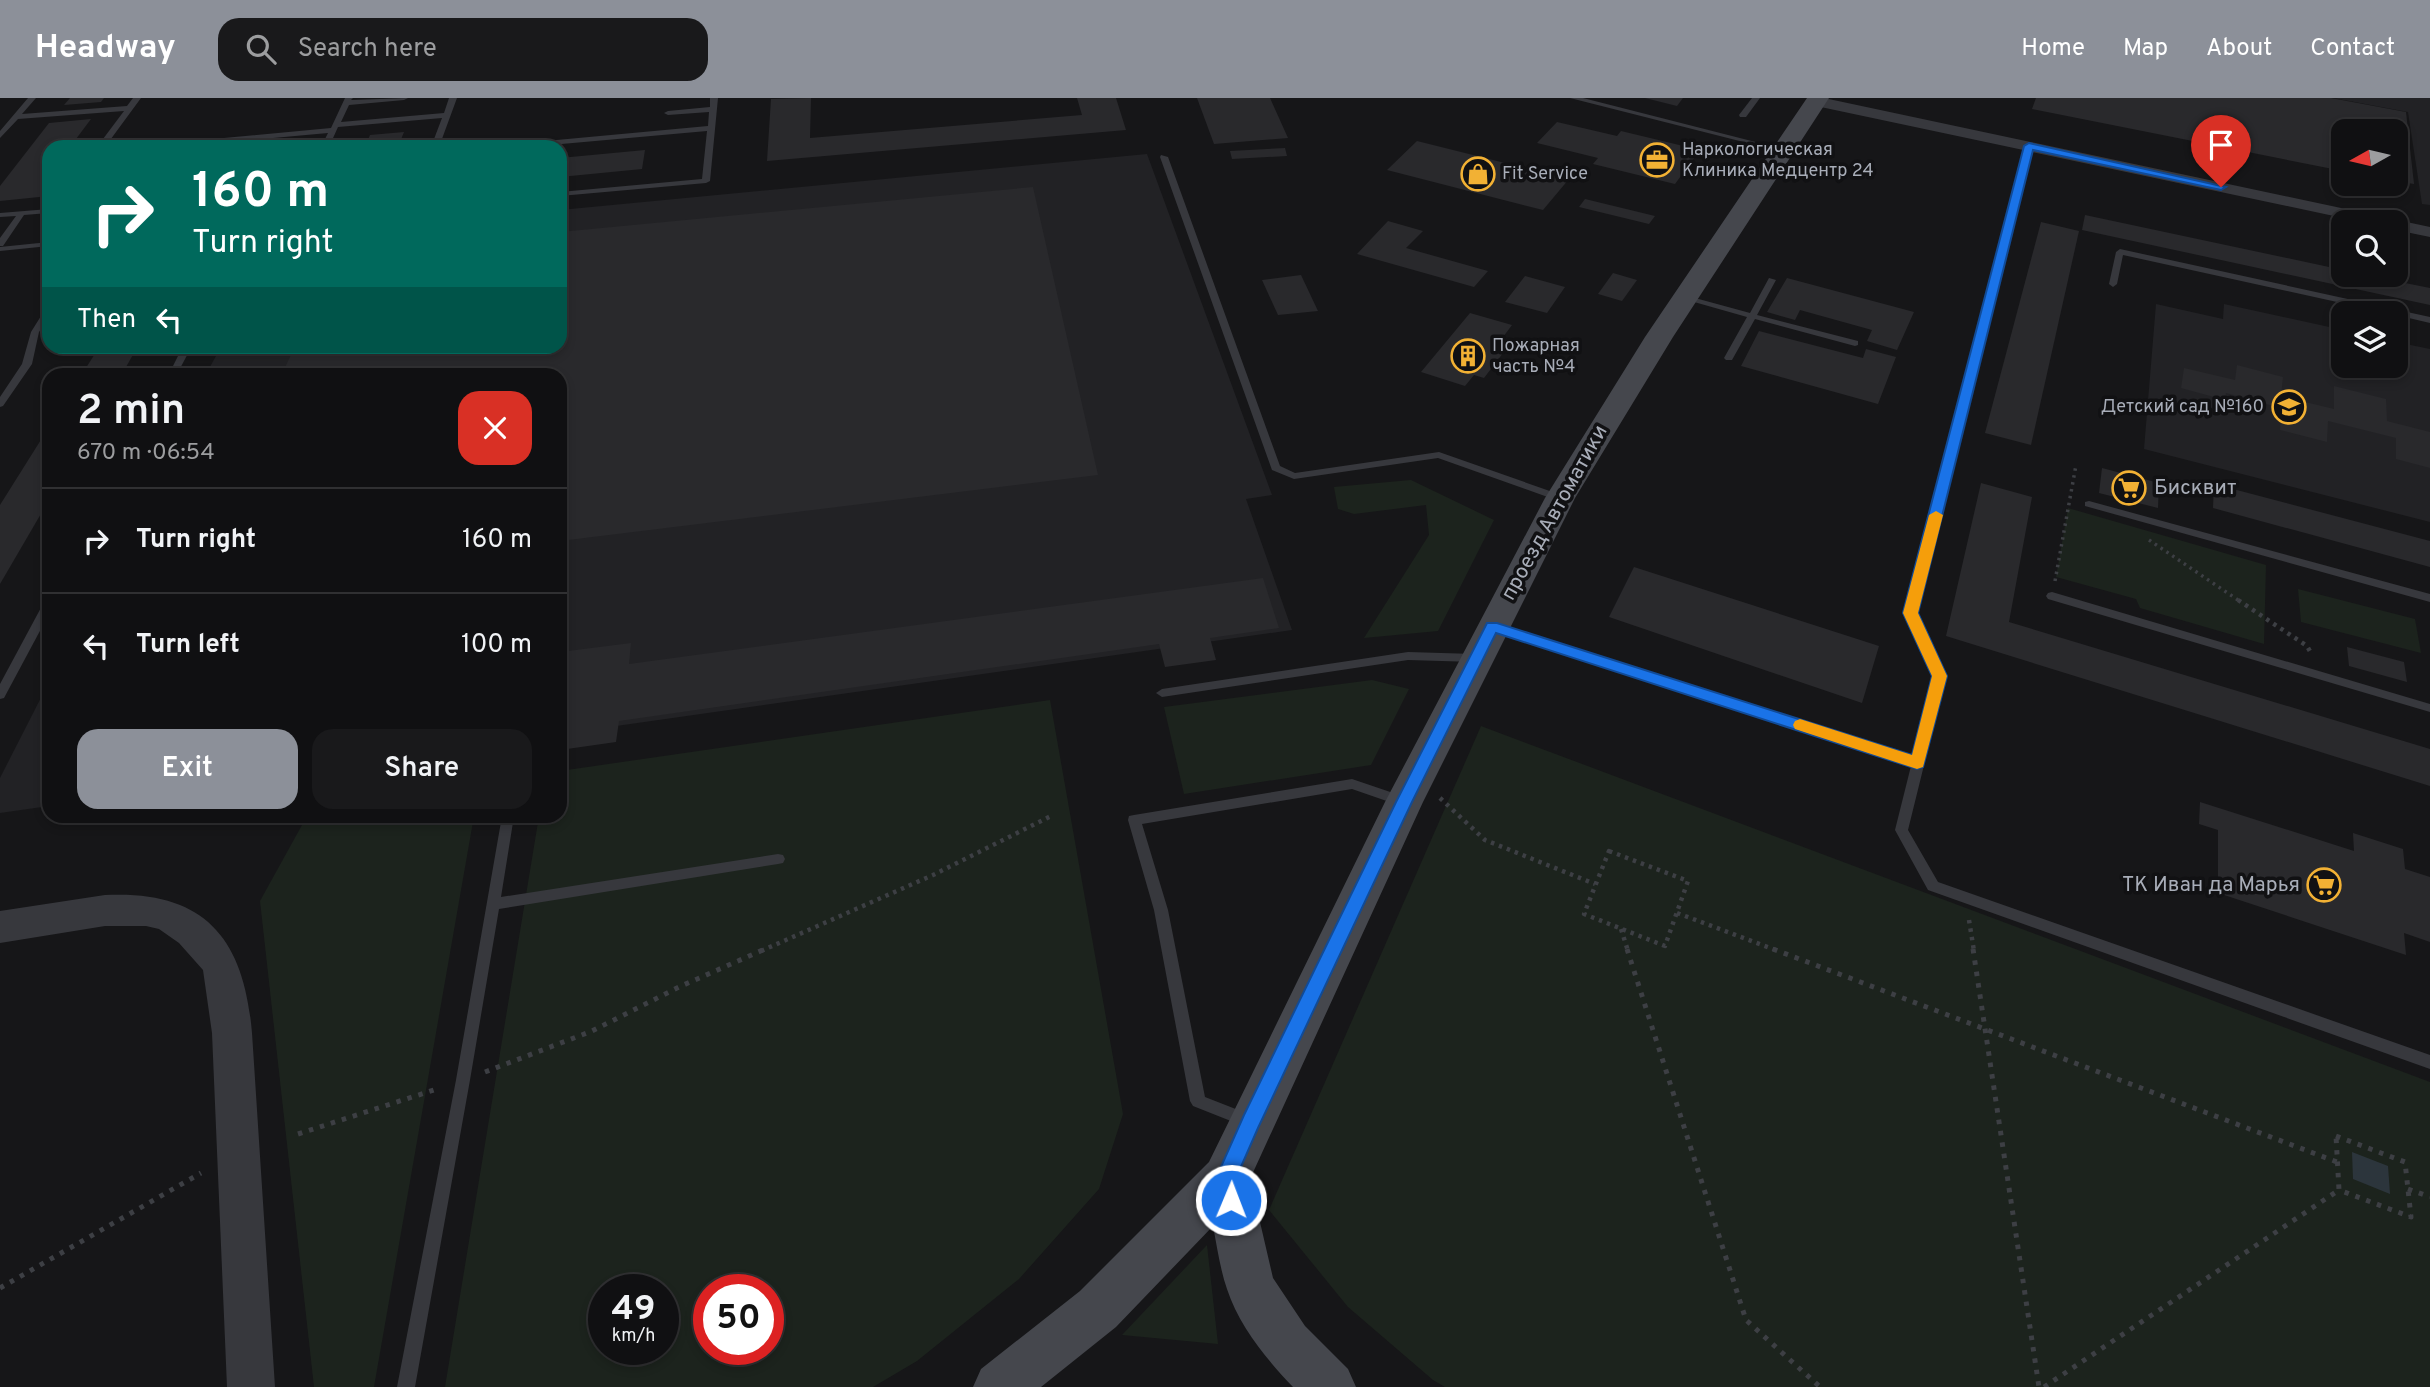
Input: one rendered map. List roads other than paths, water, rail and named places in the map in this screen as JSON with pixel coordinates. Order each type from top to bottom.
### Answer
[{"type":"main road","name":"проезд Автоматики","points":[[1226,1178],[1410,789],[1560,498],[1684,298],[1817,99]]},
{"type":"main road","points":[[999,1387],[1098,1309],[1226,1178]]},
{"type":"main road","points":[[1226,1178],[1251,1288],[1287,1344],[1330,1387]]},
{"type":"street","points":[[1817,99],[2331,210]]},
{"type":"street","points":[[2408,227],[2430,232]]},
{"type":"street","points":[[0,928],[144,909],[165,914],[190,928],[208,947],[225,978],[241,1157],[251,1387]]},
{"type":"lane","points":[[0,136],[32,98]]},
{"type":"lane","points":[[106,140],[136,98]]},
{"type":"lane","points":[[329,140],[348,100],[404,98]]},
{"type":"lane","points":[[437,140],[453,98]]},
{"type":"lane","points":[[567,193],[706,181],[714,98]]},
{"type":"lane","points":[[1574,98],[1783,150]]},
{"type":"lane","points":[[1742,115],[1755,98]]},
{"type":"lane","points":[[16,117],[130,108]]},
{"type":"lane","points":[[668,113],[713,109]]},
{"type":"lane","points":[[218,140],[446,115]]},
{"type":"lane","points":[[567,141],[711,128]]},
{"type":"lane","points":[[2029,146],[1910,613],[1940,676],[1901,830],[1933,886],[2430,1062]]},
{"type":"lane","points":[[1164,157],[1276,468],[1294,476],[1324,474],[1439,456],[1560,498]]},
{"type":"lane","points":[[0,215],[42,212]]},
{"type":"lane","points":[[0,246],[22,214]]},
{"type":"lane","points":[[0,246],[42,244]]},
{"type":"lane","points":[[2113,284],[2120,252],[2430,320]]},
{"type":"lane","points":[[1729,358],[1772,280]]},
{"type":"lane","points":[[1684,298],[1854,343]]},
{"type":"lane","points":[[0,404],[27,364],[35,332],[42,321]]},
{"type":"lane","points":[[2089,504],[2430,598]]},
{"type":"lane","points":[[2052,596],[2430,708]]},
{"type":"lane","points":[[0,695],[42,617]]},
{"type":"lane","points":[[1492,626],[1917,763]]},
{"type":"lane","points":[[1162,693],[1408,656],[1476,658]]},
{"type":"lane","points":[[1251,1122],[1198,1101],[1161,910],[1134,820],[1352,784],[1410,789]]},
{"type":"lane","points":[[405,1387],[463,1080],[507,823]]},
{"type":"lane","points":[[492,904],[778,859]]},
{"type":"place","name":"Наркологическая Клиника Медцентр 24","points":[[1657,160]]},
{"type":"place","name":"Fit Service","points":[[1478,174]]},
{"type":"place","name":"Пожарная часть №4","points":[[1468,356]]},
{"type":"place","name":"Детский сад №160","points":[[2289,407]]},
{"type":"place","name":"Бисквит","points":[[2129,488]]},
{"type":"place","name":"ТК Иван да Марья","points":[[2324,885]]}]
